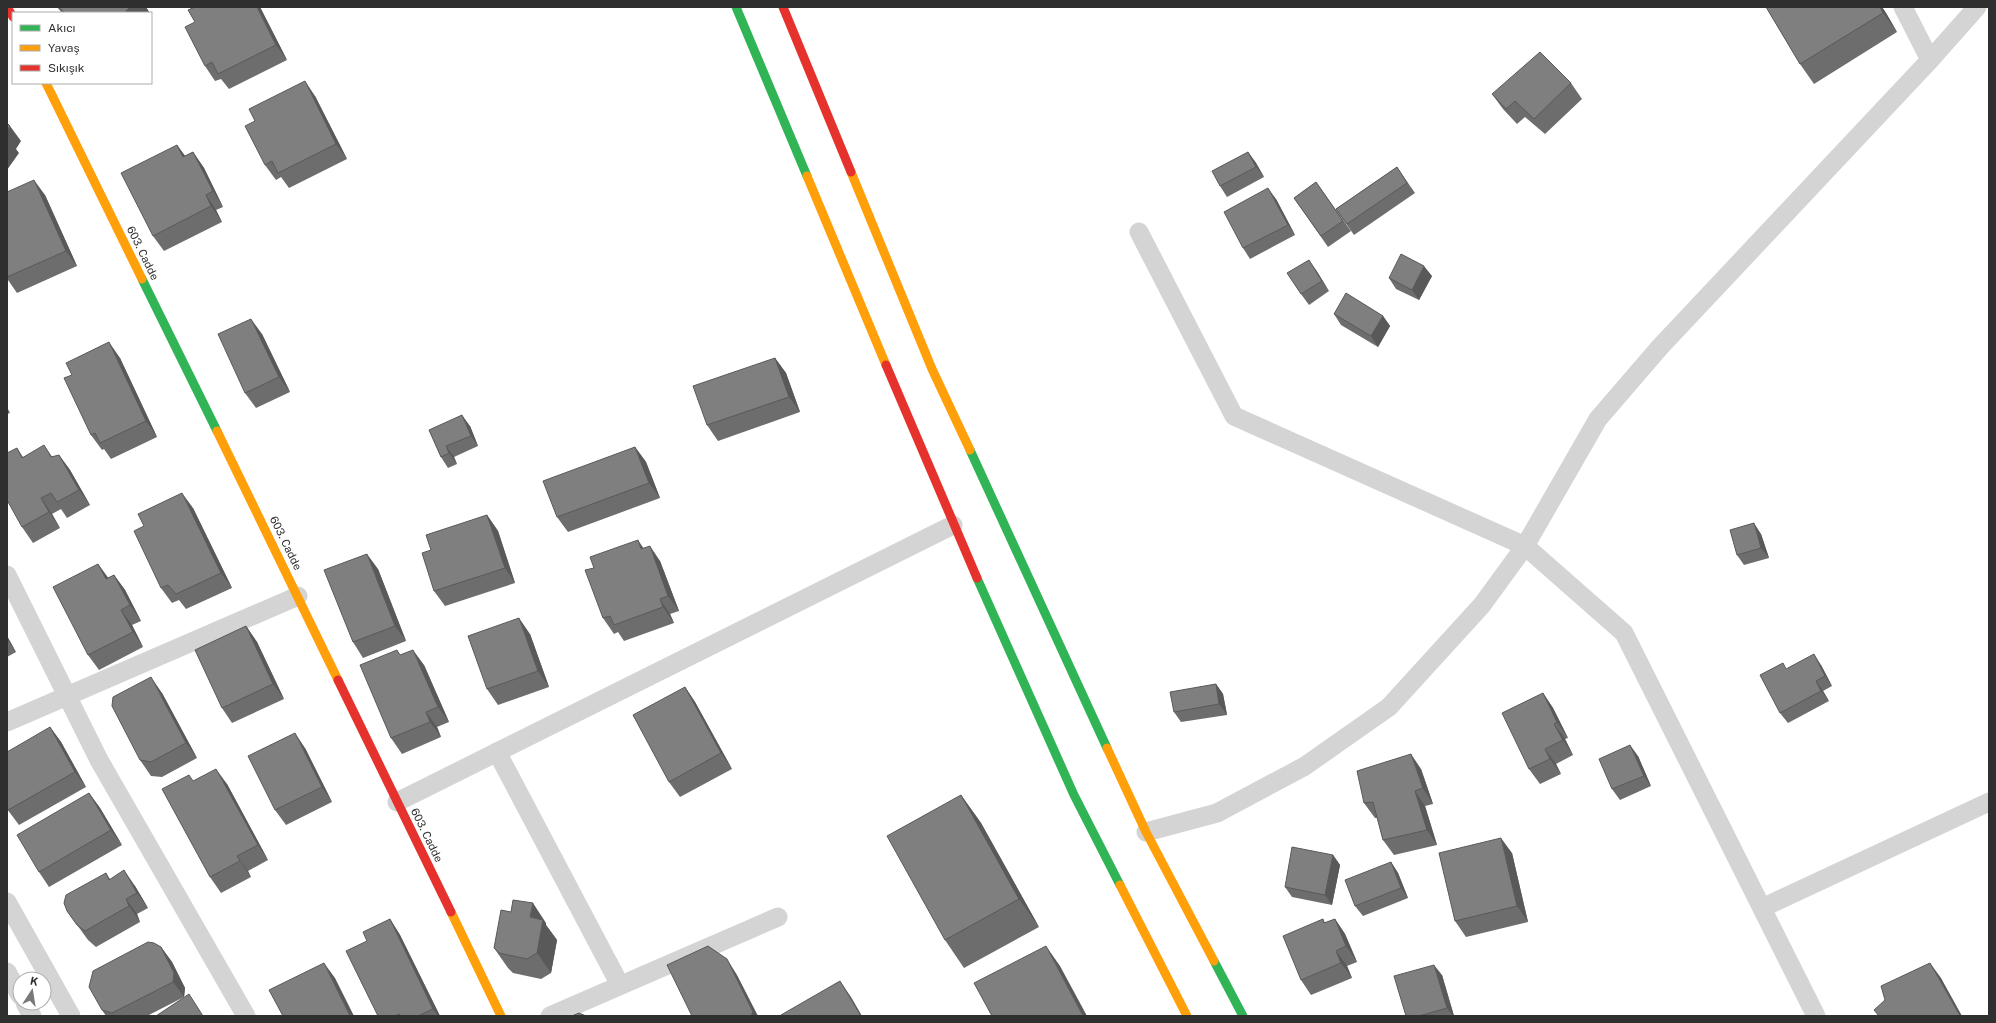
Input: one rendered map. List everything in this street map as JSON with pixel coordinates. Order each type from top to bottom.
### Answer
[{"type":"main road","points":[[736,7],[953,525],[1074,795],[1187,1016]]},
{"type":"main road","points":[[783,7],[932,369],[1146,832],[1243,1016]]},
{"type":"main road","name":"603. Cadde","points":[[46,84],[298,596],[501,1016]]},
{"type":"street","points":[[1903,7],[1930,60]]},
{"type":"street","points":[[1146,832],[1217,812],[1305,766],[1389,707],[1482,605],[1525,546],[1598,419],[1660,347],[1930,60],[1977,7]]},
{"type":"street","points":[[1139,232],[1234,416],[1525,546],[1624,633],[1816,1016]]},
{"type":"street","points":[[398,802],[953,525]]},
{"type":"street","points":[[7,575],[99,760],[246,1016]]},
{"type":"street","points":[[7,722],[298,596]]},
{"type":"street","points":[[497,752],[620,985]]},
{"type":"street","points":[[1762,908],[1989,802]]},
{"type":"street","points":[[7,902],[71,1016]]},
{"type":"street","points":[[550,1016],[778,917]]},
{"type":"street","points":[[7,972],[12,981]]},
{"type":"building","points":[[58,7],[130,7],[125,12],[64,12]]},
{"type":"building","points":[[195,7],[257,7],[276,45],[218,74],[212,62],[205,66],[185,27],[195,22],[188,10]]},
{"type":"building","points":[[1766,7],[1880,7],[1883,13],[1800,64]]},
{"type":"building","points":[[1540,52],[1571,83],[1534,119],[1515,101],[1506,109],[1492,94]]},
{"type":"building","points":[[305,81],[336,144],[278,173],[272,161],[265,165],[245,126],[255,121],[249,109]]},
{"type":"building","points":[[7,123],[10,126],[7,130]]},
{"type":"building","points":[[177,145],[183,157],[193,152],[213,191],[206,195],[211,206],[153,236],[121,173]]},
{"type":"building","points":[[1248,152],[1256,167],[1220,186],[1212,171]]},
{"type":"building","points":[[1397,167],[1407,183],[1347,224],[1336,209]]},
{"type":"building","points":[[34,180],[66,251],[7,277],[7,192]]},
{"type":"building","points":[[1316,182],[1343,221],[1321,236],[1294,198]]},
{"type":"building","points":[[1268,188],[1288,225],[1243,248],[1224,212]]},
{"type":"building","points":[[1401,254],[1424,266],[1412,290],[1389,278]]},
{"type":"building","points":[[1309,260],[1322,281],[1301,294],[1287,273]]},
{"type":"building","points":[[1346,293],[1383,316],[1371,336],[1334,314]]},
{"type":"building","points":[[251,319],[279,377],[245,393],[218,334]]},
{"type":"building","points":[[109,342],[146,421],[100,443],[95,433],[91,435],[64,378],[72,375],[66,363]]},
{"type":"building","points":[[775,358],[789,397],[707,425],[693,386]]},
{"type":"building","points":[[462,415],[471,436],[446,446],[449,453],[441,457],[429,430]]},
{"type":"building","points":[[44,445],[51,457],[59,455],[79,490],[57,502],[51,493],[41,498],[49,512],[22,527],[7,500],[7,453],[17,448],[22,458]]},
{"type":"building","points":[[635,447],[649,483],[557,517],[543,481]]},
{"type":"building","points":[[182,493],[221,573],[176,594],[168,585],[161,588],[134,531],[144,526],[138,514]]},
{"type":"building","points":[[487,515],[505,568],[434,591],[422,553],[431,550],[426,535]]},
{"type":"building","points":[[1754,523],[1761,548],[1737,555],[1730,530]]},
{"type":"building","points":[[638,540],[641,549],[650,546],[668,596],[660,599],[663,607],[614,625],[610,616],[603,618],[585,570],[594,568],[590,557]]},
{"type":"building","points":[[367,554],[395,626],[353,642],[324,570]]},
{"type":"building","points":[[98,564],[106,579],[114,575],[130,605],[121,610],[133,632],[88,655],[53,587]]},
{"type":"building","points":[[519,618],[538,671],[487,689],[468,636]]},
{"type":"building","points":[[246,626],[273,684],[222,708],[195,650]]},
{"type":"building","points":[[397,650],[400,655],[413,650],[438,707],[426,712],[430,722],[391,738],[360,665]]},
{"type":"building","points":[[1814,654],[1825,676],[1816,681],[1821,691],[1780,713],[1760,675],[1783,663],[1786,669]]},
{"type":"building","points":[[151,677],[186,743],[151,762],[140,760],[112,706],[113,697]]},
{"type":"building","points":[[1216,684],[1219,704],[1174,712],[1170,692]]},
{"type":"building","points":[[685,687],[721,753],[669,782],[633,715]]},
{"type":"building","points":[[1543,693],[1557,722],[1554,724],[1563,740],[1545,749],[1550,759],[1529,769],[1502,713]]},
{"type":"building","points":[[50,727],[75,772],[8,810],[7,752]]},
{"type":"building","points":[[295,733],[322,787],[275,810],[248,756]]},
{"type":"building","points":[[1630,745],[1644,776],[1612,789],[1599,759]]},
{"type":"building","points":[[1411,754],[1423,788],[1415,791],[1427,830],[1383,840],[1373,802],[1364,803],[1357,771]]},
{"type":"building","points":[[216,769],[258,845],[237,856],[240,861],[210,877],[162,789],[189,775],[193,781]]},
{"type":"building","points":[[89,793],[111,830],[39,872],[17,835]]},
{"type":"building","points":[[961,795],[1019,899],[945,940],[887,836]]},
{"type":"building","points":[[1501,838],[1517,906],[1455,921],[1439,853]]},
{"type":"building","points":[[1292,847],[1333,855],[1325,895],[1285,887]]},
{"type":"building","points":[[1391,862],[1401,888],[1355,906],[1345,880]]},
{"type":"building","points":[[124,870],[137,893],[126,899],[129,906],[85,931],[77,925],[67,911],[64,903],[66,895],[106,873],[109,880]]},
{"type":"building","points":[[513,900],[533,903],[530,917],[543,920],[537,953],[527,959],[499,953],[494,948],[501,910],[511,912]]},
{"type":"building","points":[[390,919],[433,1009],[418,1016],[400,1016],[399,1014],[395,1016],[378,1016],[346,951],[367,941],[363,932]]},
{"type":"building","points":[[1323,919],[1324,923],[1335,919],[1346,946],[1336,951],[1341,963],[1301,980],[1283,936]]},
{"type":"building","points":[[148,942],[154,943],[161,947],[174,973],[173,982],[112,1013],[102,1010],[89,987],[93,971]]},
{"type":"building","points":[[708,946],[727,959],[753,1012],[751,1016],[692,1016],[667,965]]},
{"type":"building","points":[[1046,946],[1083,1016],[992,1016],[974,983]]},
{"type":"building","points":[[324,963],[350,1016],[283,1016],[269,990]]},
{"type":"building","points":[[1930,963],[1960,1016],[1879,1016],[1874,1010],[1885,1000],[1881,986]]},
{"type":"building","points":[[1434,965],[1447,1008],[1419,1016],[1406,1016],[1394,976]]},
{"type":"building","points":[[840,981],[861,1016],[781,1015]]},
{"type":"building","points":[[189,994],[203,1016],[156,1016]]},
{"type":"building","points":[[579,1013],[586,1016],[572,1016]]},
{"type":"traffic: fast","points":[[736,7],[807,176]]},
{"type":"traffic: fast","points":[[142,279],[217,431]]},
{"type":"traffic: fast","points":[[970,450],[1107,748]]},
{"type":"traffic: fast","points":[[977,578],[1074,795],[1120,885]]},
{"type":"traffic: fast","points":[[1214,961],[1243,1016]]},
{"type":"traffic: slow","points":[[46,84],[142,279]]},
{"type":"traffic: slow","points":[[851,172],[932,369],[970,450]]},
{"type":"traffic: slow","points":[[807,176],[886,365]]},
{"type":"traffic: slow","points":[[217,431],[338,680]]},
{"type":"traffic: slow","points":[[1107,748],[1146,832],[1214,961]]},
{"type":"traffic: slow","points":[[1120,885],[1187,1016]]},
{"type":"traffic: slow","points":[[451,912],[501,1016]]},
{"type":"traffic: jam","points":[[7,7],[12,15]]},
{"type":"traffic: jam","points":[[783,7],[851,172]]},
{"type":"traffic: jam","points":[[886,365],[977,578]]},
{"type":"traffic: jam","points":[[338,680],[451,912]]}]
